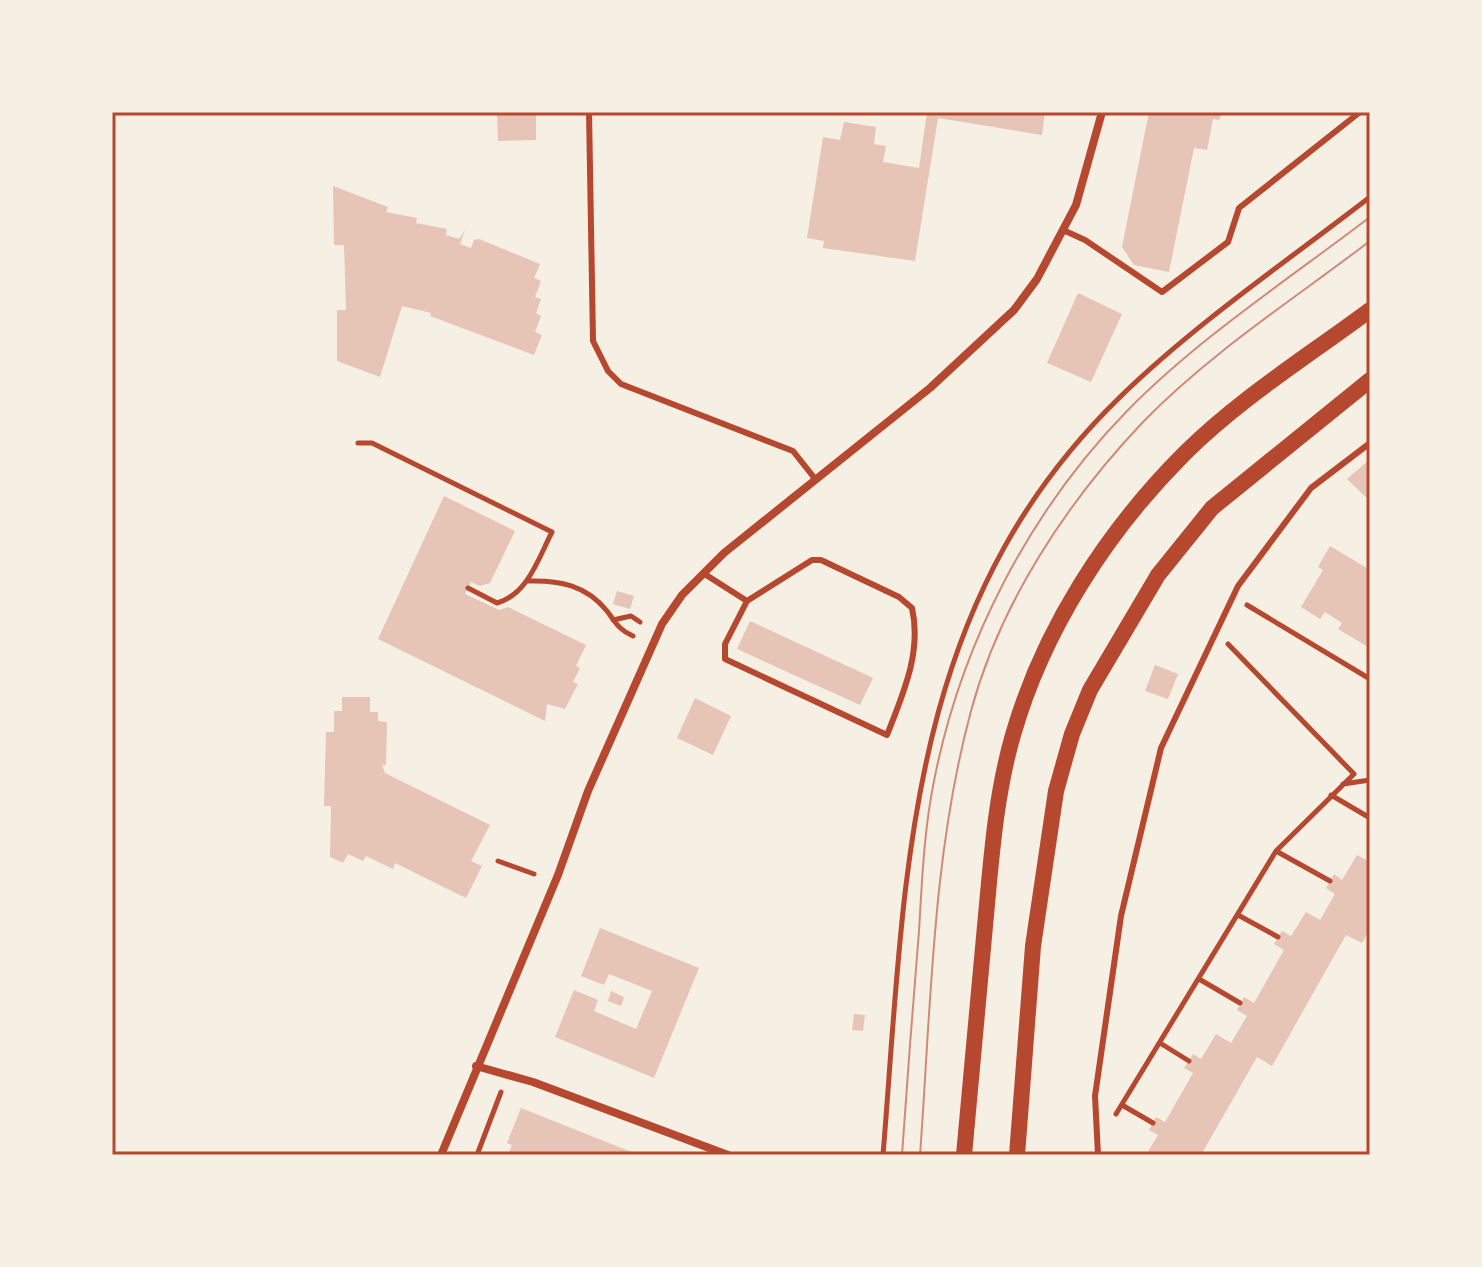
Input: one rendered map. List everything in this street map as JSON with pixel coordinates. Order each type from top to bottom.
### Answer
[{"type":"main road","points":[[964,1155],[992,849],[1001,789],[1013,736],[1049,640],[1104,551],[1140,501],[1185,453],[1223,419],[1370,310]]},
{"type":"main road","points":[[1017,1155],[1033,946],[1056,791],[1072,734],[1090,690],[1158,575],[1212,508],[1370,380]]},
{"type":"street","points":[[441,1155],[558,875],[588,791],[643,662],[672,608],[703,573],[988,339],[1037,279],[1076,205],[1102,112]]},
{"type":"street","points":[[476,1066],[509,1074],[728,1155]]},
{"type":"lane","points":[[589,112],[593,341],[608,371],[621,384],[793,451],[816,480]]},
{"type":"lane","points":[[1063,230],[1085,240],[1133,276],[1162,292],[1228,242],[1239,208],[1360,112]]},
{"type":"lane","points":[[1098,1155],[1095,1096],[1121,916],[1161,748],[1238,586],[1311,488],[1370,443]]},
{"type":"lane","points":[[812,560],[821,560],[907,602],[915,623],[914,650],[905,691],[887,735],[725,659],[725,644],[747,601],[812,560]]},
{"type":"lane","points":[[703,573],[747,601]]},
{"type":"path","points":[[358,443],[372,443],[552,532],[527,582],[509,600],[497,603],[468,588]]},
{"type":"path","points":[[527,582],[558,581],[576,586],[590,594],[619,630],[633,636]]},
{"type":"path","points":[[1244,603],[1370,679]]},
{"type":"path","points":[[613,620],[631,616],[640,622]]},
{"type":"path","points":[[1115,1117],[1276,851],[1354,774],[1243,658]]},
{"type":"path","points":[[1342,785],[1370,780]]},
{"type":"path","points":[[1331,795],[1370,818]]},
{"type":"path","points":[[1276,851],[1330,881]]},
{"type":"path","points":[[498,861],[534,874]]},
{"type":"path","points":[[1238,915],[1278,937]]},
{"type":"path","points":[[1199,979],[1240,1003]]},
{"type":"path","points":[[1160,1043],[1189,1061]]},
{"type":"path","points":[[477,1155],[509,1074]]},
{"type":"path","points":[[1122,1105],[1153,1123]]},
{"type":"building","points":[[497,112],[536,112],[536,140],[498,141]]},
{"type":"building","points":[[927,112],[1045,112],[1042,135],[938,118],[915,261],[823,248],[824,241],[807,238],[823,137],[840,140],[844,122],[876,127],[874,144],[886,146],[883,162],[919,168]]},
{"type":"building","points":[[1149,112],[1223,112],[1219,120],[1213,119],[1207,150],[1194,148],[1169,272],[1134,265],[1122,247]]},
{"type":"building","points":[[333,186],[388,207],[386,212],[417,218],[416,223],[447,229],[446,235],[459,239],[465,230],[460,244],[471,248],[474,240],[479,239],[540,264],[534,278],[541,281],[535,297],[541,299],[536,313],[541,316],[535,332],[542,335],[534,355],[430,316],[431,313],[402,306],[380,377],[337,361],[337,310],[346,310],[344,245],[334,245]]},
{"type":"building","points":[[1078,293],[1122,314],[1091,382],[1047,363]]},
{"type":"building","points":[[1370,459],[1370,501],[1347,479]]},
{"type":"building","points":[[444,496],[515,531],[490,583],[480,586],[471,582],[465,594],[499,610],[508,607],[586,645],[576,666],[580,668],[573,682],[578,684],[565,709],[547,704],[545,721],[378,639]]},
{"type":"building","points":[[1330,546],[1370,570],[1370,648],[1338,629],[1342,623],[1325,612],[1320,619],[1301,607],[1323,570],[1318,567]]},
{"type":"building","points":[[617,591],[634,596],[630,609],[613,604]]},
{"type":"building","points":[[750,621],[873,678],[860,705],[737,649]]},
{"type":"building","points":[[1155,665],[1178,674],[1168,699],[1145,691]]},
{"type":"building","points":[[342,697],[370,697],[370,712],[378,712],[378,721],[387,722],[386,765],[382,765],[385,773],[490,825],[471,861],[482,866],[466,898],[395,863],[393,869],[366,856],[363,861],[348,854],[343,863],[330,857],[331,806],[324,806],[326,732],[334,732],[334,711],[342,711]]},
{"type":"building","points":[[695,698],[731,716],[713,755],[677,738]]},
{"type":"building","points":[[1357,855],[1370,862],[1370,929],[1362,943],[1346,935],[1272,1066],[1257,1057],[1201,1155],[1146,1155],[1158,1135],[1149,1130],[1156,1117],[1165,1122],[1193,1073],[1184,1068],[1193,1054],[1201,1059],[1216,1034],[1231,1043],[1247,1016],[1237,1010],[1244,997],[1254,1003],[1284,950],[1274,944],[1282,931],[1291,936],[1306,912],[1320,920],[1335,894],[1326,888],[1334,874],[1342,880]]},
{"type":"building","points":[[600,928],[699,968],[654,1078],[555,1037],[574,990],[598,1000],[594,1011],[636,1029],[652,991],[609,974],[604,985],[581,976]]},
{"type":"building","points":[[611,991],[624,997],[621,1006],[608,1001]]},
{"type":"building","points":[[854,1014],[865,1015],[863,1031],[852,1030]]},
{"type":"building","points":[[521,1108],[639,1155],[508,1155],[512,1145],[507,1143]]},
{"type":"tram line","points":[[902,1155],[924,856],[934,781],[962,679],[1004,581],[1060,491],[1128,410],[1215,333],[1370,217]]},
{"type":"tram line","points":[[920,1155],[935,932],[948,820],[971,711],[999,632],[1018,593],[1063,520],[1143,422],[1224,350],[1370,241]]}]
